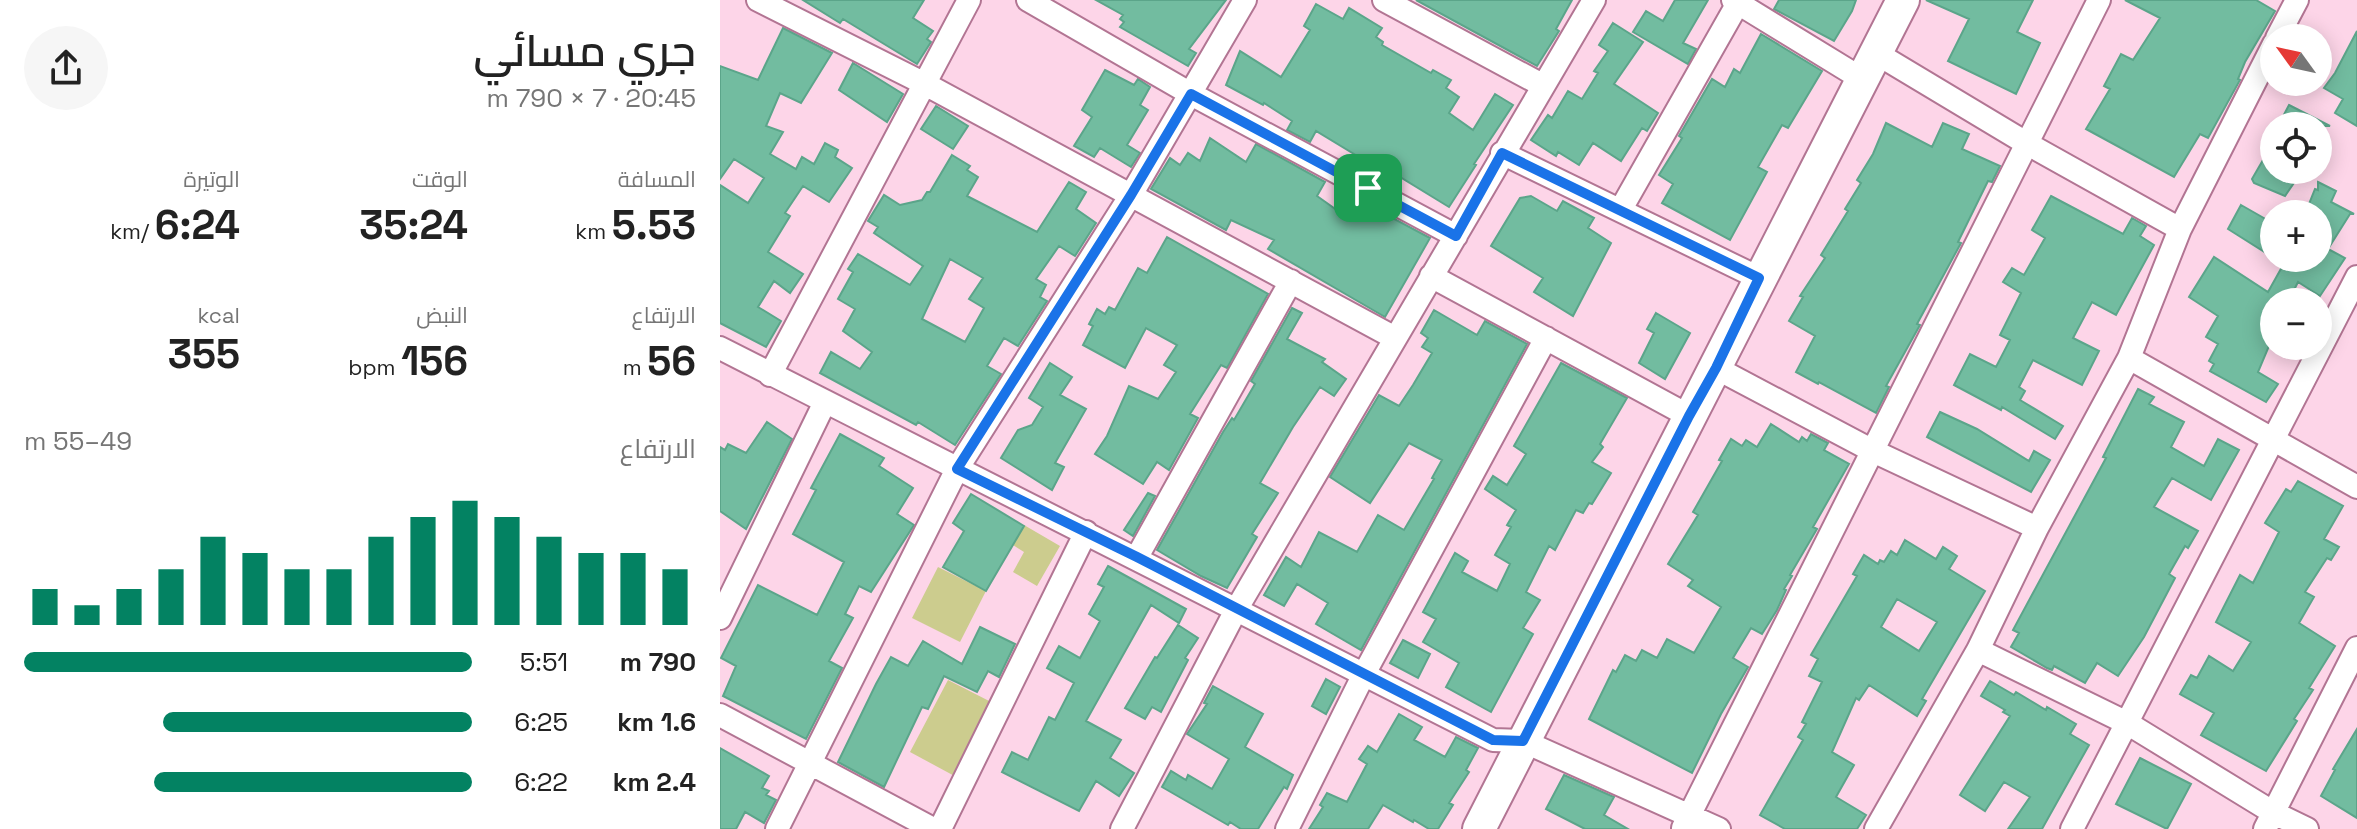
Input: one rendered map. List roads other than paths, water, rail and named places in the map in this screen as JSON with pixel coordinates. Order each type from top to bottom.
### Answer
[{"type":"street","points":[[758,0],[925,84],[1395,338]]},
{"type":"street","points":[[770,375],[969,0]]},
{"type":"street","points":[[1028,0],[1191,94],[1456,236]]},
{"type":"street","points":[[777,829],[957,469],[1131,195],[1245,0]]},
{"type":"street","points":[[1384,0],[1542,85]]},
{"type":"street","points":[[1122,829],[1236,610],[1594,0]]},
{"type":"street","points":[[1479,829],[1903,0]]},
{"type":"street","points":[[1686,822],[2099,0]]},
{"type":"street","points":[[2284,24],[2297,0]]},
{"type":"street","points":[[1621,209],[1736,2],[2026,143],[2180,229]]},
{"type":"street","points":[[1876,829],[1978,650],[2037,528],[2129,358],[2180,229],[2260,72]]},
{"type":"street","points":[[1502,153],[1759,278]]},
{"type":"street","points":[[1431,276],[1689,416]]},
{"type":"street","points":[[2072,829],[2357,277]]},
{"type":"street","points":[[1137,557],[1291,281]]},
{"type":"street","points":[[1287,829],[1364,674],[1546,338]]},
{"type":"street","points":[[720,348],[1493,740],[1523,741],[1686,822],[1719,829]]},
{"type":"street","points":[[2129,358],[2357,487]]},
{"type":"street","points":[[1716,368],[1873,451],[2037,528]]},
{"type":"street","points":[[720,618],[825,402]]},
{"type":"street","points":[[940,829],[1086,532]]},
{"type":"street","points":[[1978,650],[2127,723],[2269,821],[2307,829]]},
{"type":"street","points":[[2269,821],[2355,657]]},
{"type":"street","points":[[720,715],[933,829]]}]
